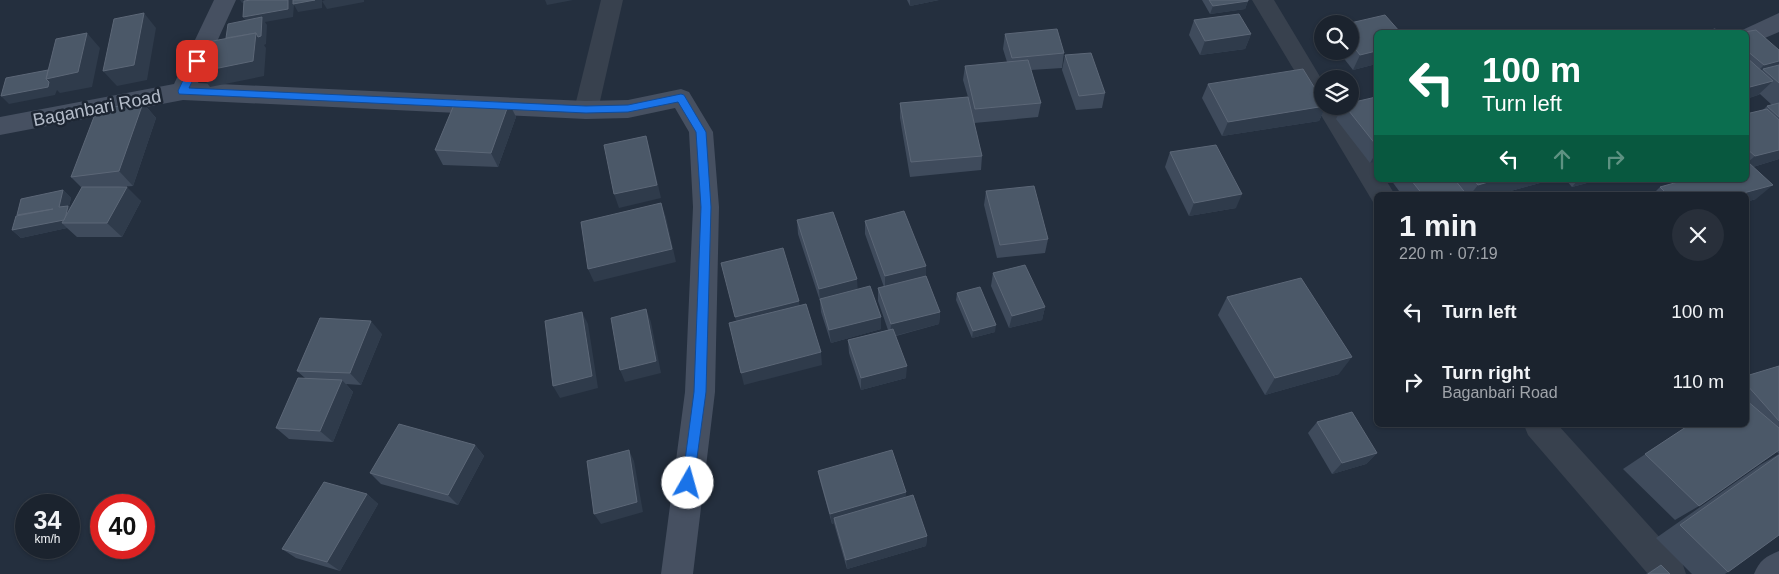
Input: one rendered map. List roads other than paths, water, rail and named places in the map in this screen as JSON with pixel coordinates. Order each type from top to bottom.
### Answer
[{"type":"street","name":"Baganbari Road","points":[[0,126],[183,91],[225,0]]},
{"type":"street","points":[[586,110],[612,0]]},
{"type":"street","points":[[1263,0],[1314,86]]},
{"type":"street","points":[[1751,45],[1779,21]]},
{"type":"street","points":[[183,91],[586,110],[628,108],[681,98],[701,132],[706,207],[700,392],[677,574]]},
{"type":"street","points":[[1333,115],[1380,192]]},
{"type":"street","points":[[1541,427],[1670,574]]},
{"type":"street","points":[[1770,574],[1779,567]]}]
